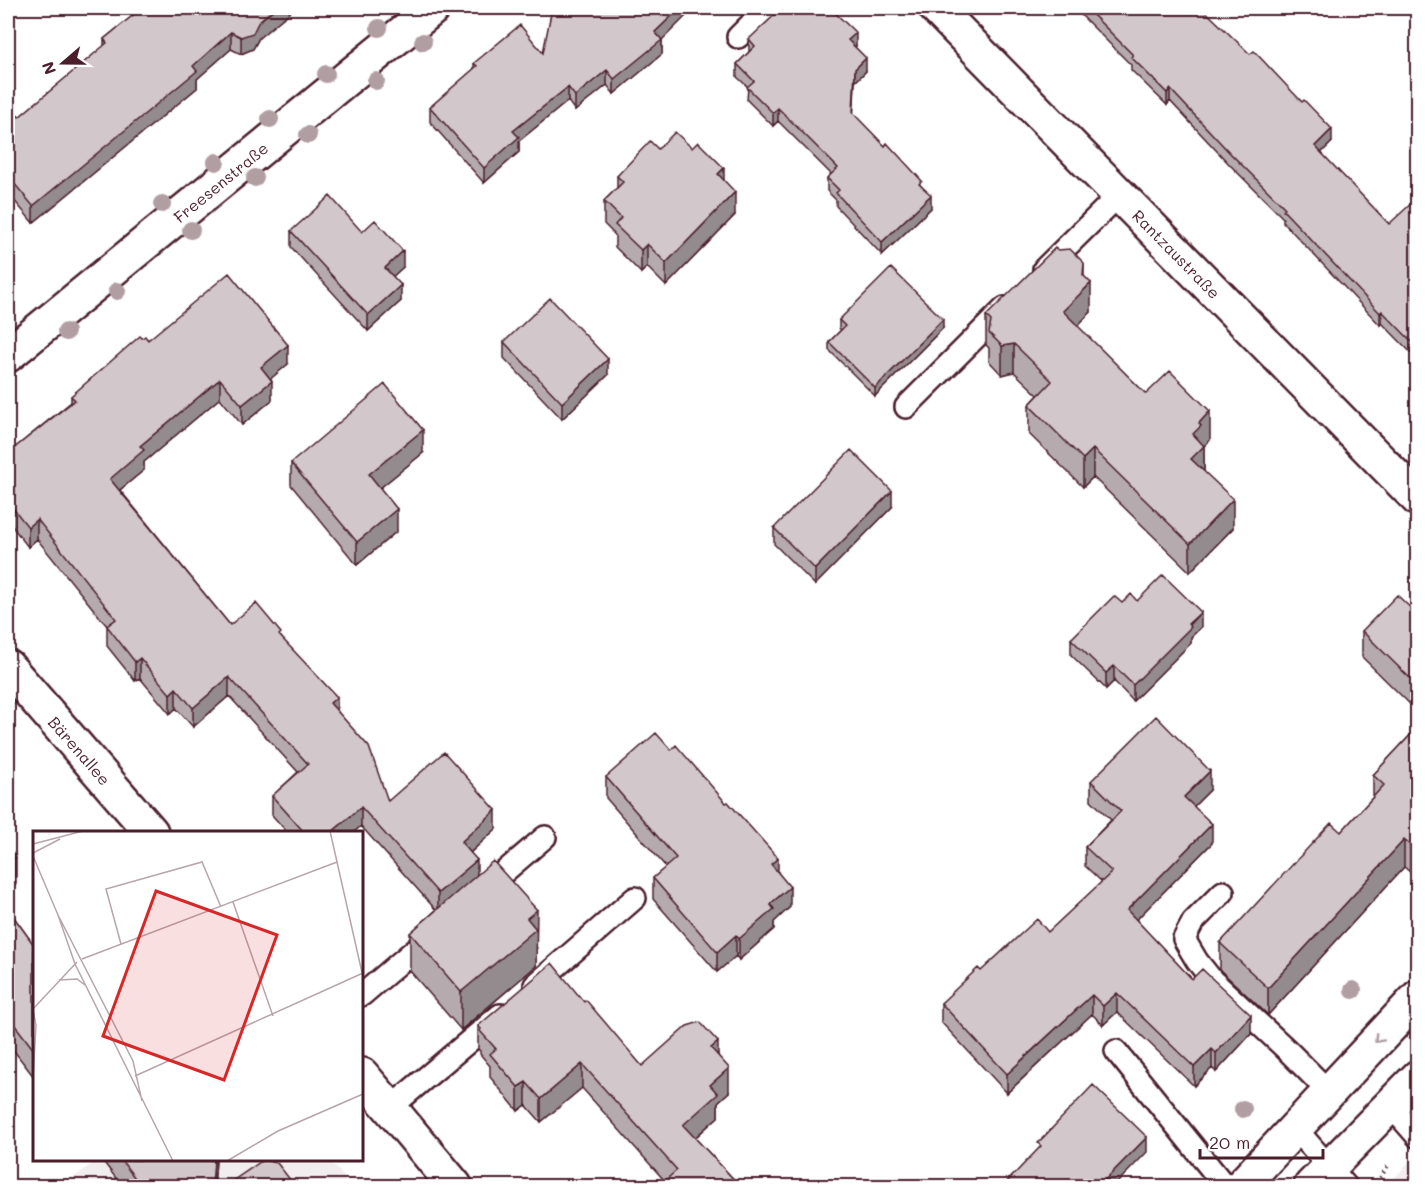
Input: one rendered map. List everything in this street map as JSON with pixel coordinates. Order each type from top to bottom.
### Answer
[{"type":"street","name":"Freesenstraße","points":[[8,355],[433,8]]},
{"type":"street","name":"Rantzaustraße","points":[[936,8],[1418,500]]},
{"type":"street","name":"Bärenallee","points":[[8,667],[150,831]]},
{"type":"street","points":[[1241,1186],[1418,997]]},
{"type":"street","points":[[363,1076],[455,1186]]},
{"type":"street","points":[[1329,1180],[1390,1105],[1418,1077]]},
{"type":"lane","points":[[738,37],[767,8]]},
{"type":"lane","points":[[906,407],[1120,194]]},
{"type":"lane","points":[[466,904],[545,837]]},
{"type":"lane","points":[[1223,892],[1192,922],[1184,939],[1213,981],[1329,1092]]},
{"type":"lane","points":[[390,1108],[635,898]]},
{"type":"lane","points":[[363,994],[449,920]]},
{"type":"lane","points":[[1116,1051],[1225,1186]]},
{"type":"lane","points":[[1390,1105],[1418,1137]]},
{"type":"lane","points":[[1294,1128],[1329,1180]]},
{"type":"shaded area","points":[[1417,1153],[1417,1186],[1391,1186],[1389,1184]]},
{"type":"shaded area","points":[[96,1161],[330,1161],[347,1180],[338,1186],[62,1186]]},
{"type":"building","points":[[142,8],[275,8],[259,21],[253,33],[241,37],[231,32],[193,66],[197,71],[33,206],[8,176],[8,104],[19,117],[107,43],[104,39]]},
{"type":"building","points":[[552,8],[680,8],[655,32],[662,40],[614,79],[607,70],[575,96],[568,87],[513,131],[519,137],[484,168],[430,107],[477,66],[474,63],[520,25],[543,53]]},
{"type":"building","points":[[782,8],[788,13],[794,8],[818,8],[823,13],[830,8],[856,33],[848,40],[866,58],[855,69],[853,113],[885,146],[887,143],[922,181],[919,184],[931,195],[882,242],[836,193],[839,190],[827,178],[838,168],[778,108],[773,113],[747,87],[754,81],[737,64],[755,46],[749,39]]},
{"type":"building","points":[[1086,8],[1202,8],[1250,54],[1254,51],[1302,102],[1304,100],[1332,129],[1315,146],[1389,224],[1414,201],[1418,206],[1418,348],[1382,311],[1380,313],[1283,210],[1285,208],[1170,89],[1167,93]]},
{"type":"building","points":[[675,132],[692,148],[698,142],[724,168],[718,174],[735,192],[666,263],[647,244],[641,250],[615,225],[621,218],[604,201],[623,182],[617,176],[650,141],[658,149]]},
{"type":"building","points":[[330,196],[362,232],[375,220],[403,251],[385,268],[401,285],[368,315],[291,231]]},
{"type":"building","points":[[1055,248],[1070,249],[1084,263],[1083,275],[1091,283],[1063,311],[1146,394],[1170,371],[1210,411],[1193,434],[1204,446],[1191,459],[1233,499],[1190,544],[1093,449],[1083,459],[1029,405],[1052,381],[1014,344],[1002,346],[989,333],[991,321],[986,316]]},
{"type":"building","points":[[891,268],[943,319],[875,388],[829,342],[845,326],[839,320]]},
{"type":"building","points":[[229,273],[288,345],[261,367],[272,381],[242,405],[220,379],[140,446],[144,450],[110,479],[230,625],[256,603],[281,633],[279,635],[337,697],[330,703],[369,747],[388,801],[444,752],[496,810],[461,842],[477,860],[438,893],[361,807],[333,831],[303,831],[272,796],[308,764],[229,677],[193,708],[176,688],[170,694],[140,658],[135,662],[107,626],[116,619],[37,519],[28,527],[8,502],[8,453],[75,400],[71,396],[140,336],[142,338],[145,336],[148,340]]},
{"type":"building","points":[[550,298],[608,359],[562,403],[504,342]]},
{"type":"building","points":[[385,384],[423,430],[369,474],[397,509],[357,542],[291,463]]},
{"type":"building","points":[[851,450],[892,491],[815,569],[774,528]]},
{"type":"building","points":[[1163,575],[1201,612],[1188,624],[1191,627],[1133,685],[1114,666],[1106,673],[1071,639],[1114,596],[1122,603],[1131,594],[1137,601]]},
{"type":"building","points":[[1397,595],[1418,615],[1418,686],[1362,631]]},
{"type":"building","points":[[1156,716],[1210,771],[1184,797],[1212,824],[1127,910],[1192,979],[1202,969],[1251,1015],[1216,1053],[1212,1049],[1194,1067],[1117,993],[1103,1006],[1092,995],[1007,1074],[941,1003],[978,968],[981,971],[1037,919],[1048,932],[1112,872],[1085,847],[1121,811],[1091,781]]},
{"type":"building","points":[[1418,727],[1418,838],[1410,845],[1404,840],[1268,988],[1220,943],[1331,823],[1341,832],[1384,785],[1373,775]]},
{"type":"building","points":[[656,733],[671,750],[676,745],[778,858],[771,864],[790,887],[770,904],[774,909],[739,939],[736,935],[717,952],[653,878],[676,858],[606,777]]},
{"type":"building","points":[[8,846],[16,857],[9,862],[12,865],[8,868]]},
{"type":"building","points":[[493,861],[537,910],[527,918],[536,929],[461,992],[410,933]]},
{"type":"building","points":[[8,909],[33,944],[33,1049],[8,1016]]},
{"type":"building","points":[[552,963],[642,1066],[687,1026],[700,1022],[718,1042],[711,1048],[729,1068],[710,1085],[718,1094],[683,1125],[740,1186],[659,1186],[677,1170],[582,1064],[541,1099],[526,1082],[518,1087],[490,1054],[496,1049],[478,1026]]},
{"type":"building","points":[[1093,1085],[1147,1137],[1099,1186],[1003,1186],[1041,1146],[1038,1143]]},
{"type":"building","points":[[122,1161],[214,1161],[212,1186],[141,1186]]},
{"type":"building","points":[[262,1161],[268,1161],[277,1163],[295,1186],[225,1186]]},
{"type":"building","points":[[1394,1181],[1400,1186],[1388,1186]]}]
